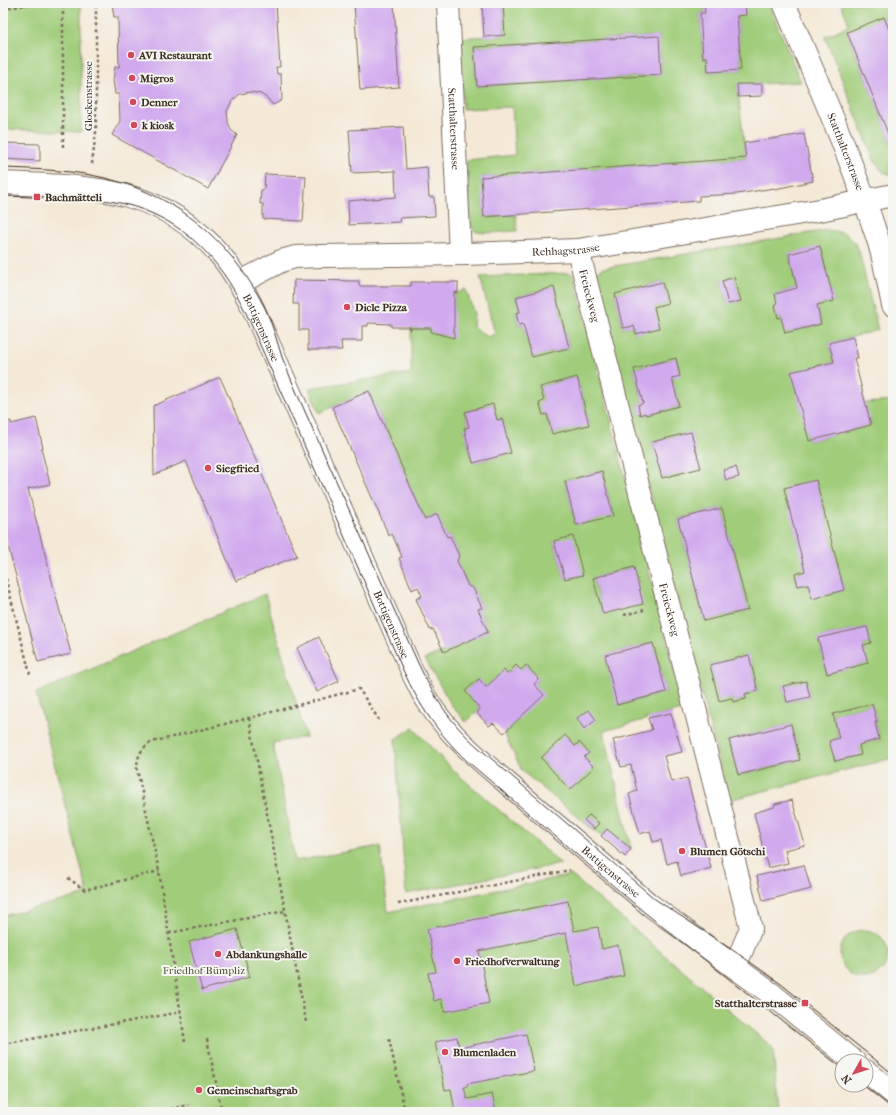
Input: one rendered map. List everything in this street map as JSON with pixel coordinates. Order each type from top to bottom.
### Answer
[{"type":"street","name":"Statthalterstrasse","points":[[448,3],[460,254]]},
{"type":"street","name":"Statthalterstrasse","points":[[784,3],[849,158],[879,242],[893,305]]},
{"type":"street","name":"Bottigenstrasse","points":[[3,183],[74,186],[143,200],[173,214],[209,243],[222,258],[254,308],[415,678],[426,699],[449,731],[469,751],[650,905],[802,1018],[844,1053]]},
{"type":"street","name":"Rehhagstrasse","points":[[239,283],[282,261],[295,257],[578,250],[820,210],[893,195]]},
{"type":"street","name":"Freieckweg","points":[[578,250],[750,928],[735,967]]},
{"type":"street","points":[[874,1077],[893,1093]]},
{"type":"path","points":[[3,9],[36,3]]},
{"type":"path","points":[[63,3],[63,147]]},
{"type":"path","name":"Glockenstrasse","points":[[89,188],[96,132],[96,3]]},
{"type":"path","points":[[3,567],[30,674]]},
{"type":"path","points":[[185,1042],[159,871],[137,769],[137,761],[140,751],[152,742],[359,689],[379,720]]},
{"type":"path","points":[[249,718],[306,1022]]},
{"type":"path","points":[[398,904],[571,870]]},
{"type":"path","points":[[68,878],[84,890],[159,871]]},
{"type":"path","points":[[169,933],[285,911]]},
{"type":"path","points":[[3,1044],[181,1012]]},
{"type":"path","points":[[207,1039],[222,1112]]},
{"type":"path","points":[[389,1039],[405,1112]]},
{"type":"path","points":[[153,1112],[189,1105]]},
{"type":"green space","points":[[3,3],[81,3],[81,132],[3,129]]},
{"type":"green space","points":[[503,3],[704,3],[705,13],[700,13],[703,57],[707,57],[708,72],[741,70],[737,16],[745,3],[768,3],[801,82],[737,85],[746,158],[482,177],[484,217],[516,215],[517,231],[489,233],[479,232],[475,231],[471,225],[470,219],[467,160],[515,155],[512,107],[463,109],[459,38],[505,35]],"holes":[[[659,36],[661,75],[477,86],[474,47]]]},
{"type":"green space","points":[[841,3],[893,3],[893,39],[884,17],[847,33],[893,146],[893,175],[883,172],[874,160],[825,37],[849,25]]},
{"type":"green space","points":[[828,230],[844,233],[850,237],[856,245],[859,251],[878,330],[829,343],[834,362],[792,372],[809,441],[871,425],[865,403],[893,401],[893,758],[729,800],[595,279],[597,272],[603,268]],"holes":[[[820,247],[834,301],[817,305],[821,324],[785,333],[781,317],[778,318],[775,305],[777,304],[775,294],[797,288],[789,254]],[[734,277],[740,301],[728,304],[722,281]],[[662,282],[668,303],[654,307],[636,334],[634,326],[623,328],[615,294]],[[676,358],[680,375],[672,378],[679,406],[646,415],[645,413],[640,415],[638,405],[643,403],[634,369]],[[691,432],[700,468],[662,478],[652,442]],[[736,467],[739,477],[726,480],[724,470]],[[816,480],[844,590],[812,598],[808,584],[798,586],[795,574],[805,571]],[[722,508],[748,610],[704,621],[678,519]],[[867,627],[871,643],[863,645],[867,663],[827,674],[818,638]],[[749,655],[758,691],[745,694],[746,699],[733,702],[732,698],[719,700],[710,665]],[[806,681],[810,697],[787,702],[783,686]],[[872,704],[877,722],[875,722],[879,738],[881,739],[859,745],[861,755],[835,761],[830,741],[839,738],[833,714]],[[791,724],[800,760],[738,775],[729,740]]]},
{"type":"green space","points":[[568,273],[572,274],[575,280],[684,709],[604,731],[631,849],[607,829],[601,836],[522,771],[504,733],[534,684],[539,679],[526,665],[521,670],[516,665],[507,674],[486,687],[478,679],[466,691],[480,709],[466,722],[452,706],[425,659],[488,632],[478,609],[482,608],[473,588],[468,586],[457,561],[459,555],[451,536],[447,537],[437,514],[425,520],[369,391],[319,413],[309,388],[411,373],[411,328],[431,328],[431,332],[453,337],[454,292],[458,293],[466,289],[474,314],[473,327],[488,337],[495,334],[480,277]],"holes":[[[554,287],[569,348],[532,357],[523,324],[519,325],[516,313],[520,312],[516,297]],[[577,377],[589,424],[552,434],[547,414],[543,415],[540,403],[544,401],[540,387]],[[493,404],[497,420],[502,419],[511,453],[473,463],[464,429],[469,427],[465,412]],[[602,471],[613,515],[576,525],[565,481]],[[554,541],[583,575],[565,579]],[[633,567],[603,614],[593,578]],[[653,643],[666,692],[618,705],[605,655]],[[565,736],[575,746],[579,742],[584,757],[594,767],[570,789],[541,759]]]},
{"type":"green space","name":"Friedhof Bümpliz","points":[[265,594],[306,737],[273,743],[295,861],[380,846],[388,912],[571,875],[773,1048],[778,1112],[3,1112],[3,916],[84,895],[87,890],[36,693]]},
{"type":"green space","points":[[413,728],[454,771],[561,864],[406,894],[395,739]]},
{"type":"green space","points":[[864,930],[873,932],[881,937],[886,945],[888,954],[886,963],[881,971],[873,976],[864,978],[855,976],[847,971],[842,963],[840,954],[842,945],[847,937],[855,932]]},
{"type":"building","points":[[112,3],[227,3],[227,7],[276,3],[280,67],[276,67],[277,74],[281,74],[282,100],[273,105],[261,94],[251,92],[240,94],[232,101],[227,111],[228,122],[231,130],[237,135],[208,189],[112,135],[120,121],[119,94],[115,94],[113,80],[115,67],[119,67],[118,17],[114,17]]},
{"type":"building","points":[[354,3],[394,3],[399,87],[360,90]]},
{"type":"building","points":[[482,3],[503,3],[505,35],[484,37]]},
{"type":"building","points":[[704,3],[745,3],[746,15],[737,16],[741,70],[708,72],[707,57],[703,58],[700,13],[705,13]]},
{"type":"building","points":[[884,17],[893,39],[893,146],[847,32]]},
{"type":"building","points":[[659,36],[661,75],[477,86],[474,47]]},
{"type":"building","points":[[737,84],[762,84],[762,96],[738,97]]},
{"type":"building","points":[[403,127],[406,169],[427,167],[429,197],[434,197],[435,216],[399,218],[400,222],[349,225],[348,201],[396,197],[395,171],[352,173],[349,130]]},
{"type":"building","points":[[804,134],[813,181],[775,189],[737,194],[699,196],[699,201],[484,217],[481,177],[746,158],[744,143]]},
{"type":"building","points":[[3,143],[40,144],[40,161],[3,159]]},
{"type":"building","points":[[265,174],[306,176],[303,221],[263,219],[263,204],[260,204],[261,190],[264,190]]},
{"type":"building","points":[[820,246],[834,301],[817,305],[821,324],[785,333],[781,317],[778,318],[775,305],[777,304],[775,294],[797,288],[789,254]]},
{"type":"building","points":[[734,277],[741,301],[728,304],[722,281]]},
{"type":"building","points":[[294,280],[359,281],[359,286],[411,286],[411,282],[458,282],[458,293],[454,292],[454,338],[431,332],[431,328],[411,328],[410,331],[410,327],[391,327],[391,324],[368,323],[368,326],[362,326],[362,341],[341,341],[342,350],[308,350],[308,330],[299,330],[299,304],[293,304]]},
{"type":"building","points":[[662,282],[668,303],[654,307],[659,328],[636,334],[634,326],[623,328],[615,294]]},
{"type":"building","points":[[554,287],[569,348],[532,357],[523,324],[519,325],[516,313],[520,312],[516,297]]},
{"type":"building","points":[[853,337],[858,358],[854,358],[871,425],[809,441],[791,372],[834,362],[829,343]]},
{"type":"building","points":[[676,358],[680,376],[672,378],[679,406],[646,415],[645,413],[640,415],[638,405],[643,403],[634,369]]},
{"type":"building","points":[[220,377],[297,556],[236,581],[186,461],[154,475],[153,406]]},
{"type":"building","points":[[577,377],[589,425],[552,434],[547,414],[543,415],[539,403],[544,401],[540,387]]},
{"type":"building","points":[[369,391],[425,520],[437,514],[447,537],[450,536],[459,556],[457,561],[468,586],[473,588],[482,608],[478,609],[488,632],[444,652],[433,629],[430,630],[416,599],[422,596],[418,587],[412,590],[399,558],[402,557],[392,534],[389,536],[332,407]]},
{"type":"building","points":[[493,404],[497,420],[502,419],[511,453],[473,463],[464,428],[469,427],[465,412]]},
{"type":"building","points":[[36,418],[43,448],[41,448],[50,484],[28,489],[71,654],[38,662],[3,526],[3,423],[11,421],[11,424]]},
{"type":"building","points":[[691,432],[701,468],[662,478],[652,442]]},
{"type":"building","points":[[736,467],[739,477],[726,480],[723,470]]},
{"type":"building","points":[[602,471],[613,516],[576,525],[565,481]]},
{"type":"building","points":[[816,480],[844,590],[812,599],[808,584],[798,586],[795,574],[805,571],[784,488]]},
{"type":"building","points":[[722,508],[748,610],[704,621],[678,519]]},
{"type":"building","points":[[573,536],[583,575],[565,579],[554,541]]},
{"type":"building","points":[[634,567],[643,604],[603,614],[593,578]]},
{"type":"building","points":[[867,627],[871,643],[863,645],[868,663],[827,674],[818,638]]},
{"type":"building","points":[[319,637],[339,681],[317,692],[297,648]]},
{"type":"building","points":[[653,643],[666,692],[617,705],[605,655]]},
{"type":"building","points":[[749,655],[758,691],[745,694],[746,699],[733,702],[732,698],[719,701],[710,665]]},
{"type":"building","points":[[516,665],[521,670],[526,665],[539,679],[534,684],[544,695],[504,733],[493,723],[489,726],[477,713],[480,709],[465,691],[479,679],[486,687],[504,670],[507,674]]},
{"type":"building","points":[[806,681],[810,697],[787,702],[783,686]]},
{"type":"building","points":[[872,704],[877,722],[875,722],[879,739],[859,745],[861,755],[835,761],[829,741],[839,738],[833,714]]},
{"type":"building","points":[[589,710],[596,720],[584,729],[577,718]]},
{"type":"building","points":[[671,713],[682,752],[664,756],[671,782],[687,778],[711,868],[681,876],[677,861],[667,864],[661,840],[653,842],[650,831],[640,834],[629,794],[637,791],[631,765],[621,767],[613,740],[652,730],[648,718]]},
{"type":"building","points":[[791,724],[800,760],[738,775],[729,740]]},
{"type":"building","points":[[565,735],[575,746],[579,742],[589,753],[584,757],[594,767],[570,790],[541,758]]},
{"type":"building","points":[[792,800],[805,845],[785,850],[788,863],[768,868],[754,813],[774,807],[775,804]]},
{"type":"building","points":[[589,815],[599,823],[594,829],[584,820]]},
{"type":"building","points":[[607,829],[631,849],[625,857],[601,836]]},
{"type":"building","points":[[804,865],[811,889],[763,901],[757,876]]},
{"type":"building","points":[[568,901],[574,931],[598,927],[602,949],[618,945],[624,976],[576,986],[566,933],[479,951],[489,1003],[444,1012],[441,999],[434,1001],[428,973],[436,972],[427,929]]},
{"type":"building","name":"Abdankungshalle","points":[[237,929],[250,977],[202,990],[189,942]]},
{"type":"building","points":[[526,1034],[534,1071],[467,1084],[467,1087],[464,1087],[467,1099],[492,1094],[496,1112],[455,1112],[451,1089],[445,1090],[435,1042],[457,1037],[459,1048]]},
{"type":"tram line","points":[[3,168],[69,172],[91,175],[120,182],[147,192],[171,205],[194,220],[215,238],[250,282],[265,308],[297,394],[418,663],[430,687],[459,729],[479,748],[655,899],[781,984],[893,1074]]},
{"type":"tram line","points":[[3,196],[108,201],[134,207],[155,215],[175,226],[192,239],[208,255],[222,272],[246,313],[403,670],[416,696],[438,729],[467,761],[644,912],[834,1062]]},
{"type":"tram line","points":[[873,1093],[893,1109]]},
{"type":"place","name":"AVI Restaurant","points":[[131,55]]},
{"type":"place","name":"Migros","points":[[132,78]]},
{"type":"place","name":"Denner","points":[[133,102]]},
{"type":"place","name":"k kiosk","points":[[134,125]]},
{"type":"place","name":"Bachmätteli","points":[[37,197]]},
{"type":"place","name":"Dicle Pizza","points":[[347,307]]},
{"type":"place","name":"Siegfried","points":[[208,468]]},
{"type":"place","name":"Blumen Götschi","points":[[682,851]]},
{"type":"place","name":"Abdankungshalle","points":[[218,954]]},
{"type":"place","name":"Friedhofverwaltung","points":[[457,961]]},
{"type":"place","name":"Statthalterstrasse","points":[[805,1003]]},
{"type":"place","name":"Blumenladen","points":[[445,1052]]},
{"type":"place","name":"Gemeinschaftsgrab","points":[[199,1090]]}]
